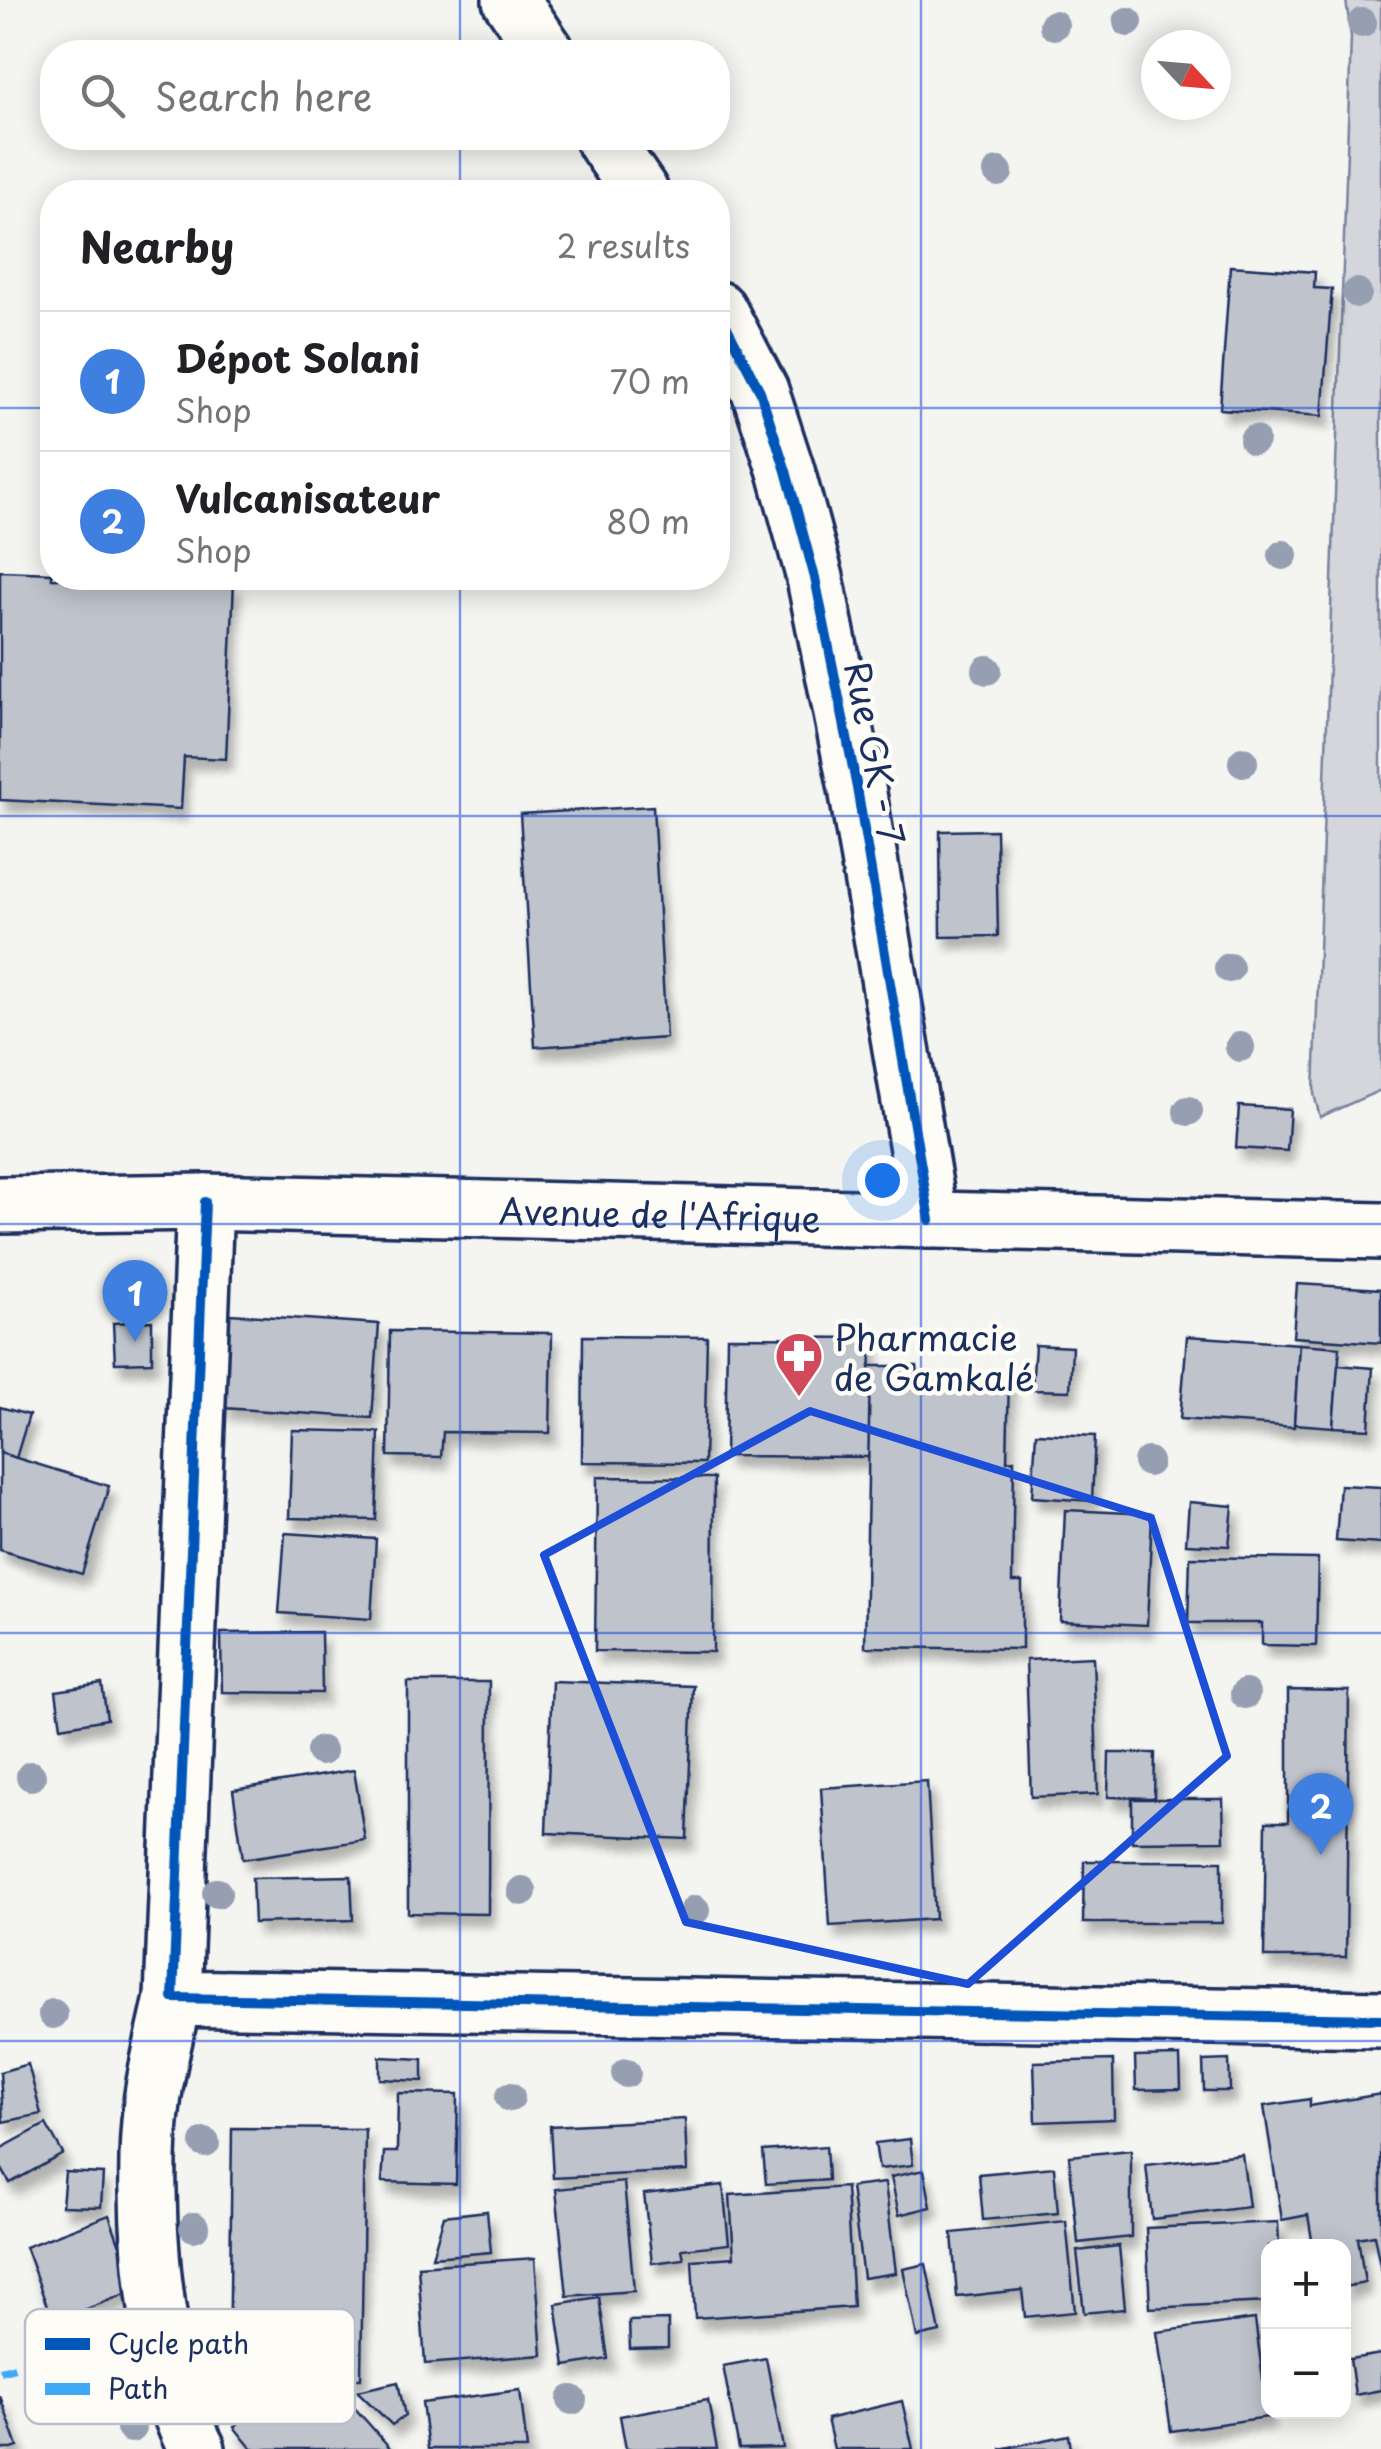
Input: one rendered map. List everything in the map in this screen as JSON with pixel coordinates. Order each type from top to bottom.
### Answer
[{"type":"street","points":[[510,0],[538,40]]},
{"type":"street","points":[[611,150],[632,180]]},
{"type":"street","name":"Rue GK - 7","points":[[730,333],[760,390],[814,578],[857,788],[930,1220]]},
{"type":"street","points":[[161,2309],[147,2185],[152,2103],[173,1998],[204,1202]]},
{"type":"street","name":"Avenue de l'Afrique","points":[[0,1205],[204,1202],[1381,1232]]},
{"type":"street","points":[[173,1998],[1381,2019]]},
{"type":"street","points":[[189,2424],[197,2449]]},
{"type":"highlighted area","points":[[810,1411],[1151,1518],[1227,1756],[968,1984],[686,1922],[544,1555]]},
{"type":"shaded area","points":[[1346,0],[1381,0],[1381,1090],[1320,1117],[1314,1094],[1351,37]]},
{"type":"building","points":[[1230,266],[1315,272],[1314,288],[1332,289],[1322,416],[1220,409]]},
{"type":"building","points":[[0,571],[40,573],[40,590],[234,590],[226,759],[184,757],[181,809],[0,800]]},
{"type":"building","points":[[653,806],[666,1038],[535,1047],[520,814]]},
{"type":"building","points":[[996,830],[998,936],[941,937],[940,831]]},
{"type":"building","points":[[1239,1106],[1290,1109],[1287,1151],[1236,1148]]},
{"type":"building","points":[[1297,1284],[1381,1289],[1381,1343],[1293,1337]]},
{"type":"building","points":[[230,1314],[379,1324],[372,1418],[223,1408]]},
{"type":"building","points":[[152,1321],[152,1362],[115,1363],[113,1323]]},
{"type":"building","points":[[390,1331],[552,1333],[550,1433],[443,1432],[441,1457],[388,1456]]},
{"type":"building","points":[[583,1336],[707,1337],[704,1463],[582,1462]]},
{"type":"building","points":[[1187,1336],[1299,1344],[1294,1427],[1180,1419]]},
{"type":"building","points":[[727,1337],[871,1338],[869,1457],[725,1456]]},
{"type":"building","points":[[1299,1344],[1340,1347],[1333,1427],[1294,1424]]},
{"type":"building","points":[[1035,1345],[1072,1347],[1070,1391],[1032,1390]]},
{"type":"building","points":[[1338,1365],[1373,1368],[1369,1429],[1333,1427]]},
{"type":"building","points":[[870,1366],[917,1366],[918,1375],[1009,1377],[1007,1461],[1014,1460],[1012,1582],[1022,1582],[1022,1649],[865,1647]]},
{"type":"building","points":[[0,1407],[29,1415],[16,1458],[0,1453]]},
{"type":"building","points":[[292,1430],[379,1432],[376,1520],[289,1518]]},
{"type":"building","points":[[1036,1433],[1095,1436],[1092,1501],[1032,1497]]},
{"type":"building","points":[[0,1453],[109,1486],[82,1574],[0,1550]]},
{"type":"building","points":[[597,1477],[714,1478],[713,1652],[595,1651]]},
{"type":"building","points":[[1340,1485],[1381,1487],[1381,1544],[1336,1541]]},
{"type":"building","points":[[1189,1502],[1233,1506],[1229,1546],[1186,1544]]},
{"type":"building","points":[[1065,1510],[1152,1514],[1147,1625],[1060,1621]]},
{"type":"building","points":[[285,1533],[376,1539],[371,1619],[279,1613]]},
{"type":"building","points":[[1190,1557],[1318,1559],[1316,1646],[1262,1645],[1262,1623],[1188,1623]]},
{"type":"building","points":[[321,1632],[322,1693],[222,1692],[221,1633]]},
{"type":"building","points":[[1093,1657],[1098,1794],[1031,1797],[1026,1660]]},
{"type":"building","points":[[552,1681],[693,1686],[687,1839],[546,1833]]},
{"type":"building","points":[[408,1682],[489,1682],[488,1914],[408,1913]]},
{"type":"building","points":[[102,1684],[107,1719],[61,1727],[56,1691]]},
{"type":"building","points":[[1288,1690],[1349,1691],[1346,1957],[1264,1957],[1266,1822],[1288,1822]]},
{"type":"building","points":[[1109,1753],[1155,1753],[1154,1798],[1108,1797]]},
{"type":"building","points":[[354,1770],[365,1840],[243,1859],[233,1790]]},
{"type":"building","points":[[927,1781],[935,1919],[830,1926],[821,1788]]},
{"type":"building","points":[[1132,1799],[1223,1799],[1224,1841],[1132,1842]]},
{"type":"building","points":[[1084,1861],[1222,1861],[1222,1923],[1083,1923]]},
{"type":"building","points":[[351,1876],[353,1920],[254,1923],[252,1878]]},
{"type":"building","points":[[1180,2056],[1181,2089],[1136,2090],[1135,2057]]},
{"type":"building","points":[[380,2057],[423,2059],[423,2081],[380,2079]]},
{"type":"building","points":[[1113,2060],[1114,2119],[1036,2122],[1034,2062]]},
{"type":"building","points":[[1229,2060],[1230,2091],[1204,2091],[1203,2061]]},
{"type":"building","points":[[28,2064],[41,2114],[3,2122],[0,2072]]},
{"type":"building","points":[[398,2093],[458,2094],[456,2184],[382,2182],[384,2152],[397,2152]]},
{"type":"building","points":[[1381,2094],[1381,2271],[1374,2235],[1358,2238],[1365,2283],[1351,2286],[1351,2239],[1312,2239],[1308,2215],[1282,2220],[1264,2106],[1310,2099],[1310,2106]]},
{"type":"building","points":[[685,2119],[687,2171],[553,2178],[550,2126]]},
{"type":"building","points":[[46,2124],[63,2154],[10,2183],[0,2166],[0,2149]]},
{"type":"building","points":[[232,2128],[365,2129],[361,2379],[355,2379],[355,2309],[230,2309]]},
{"type":"building","points":[[910,2139],[913,2165],[879,2169],[875,2143]]},
{"type":"building","points":[[826,2146],[828,2180],[766,2184],[763,2151]]},
{"type":"building","points":[[1131,2150],[1131,2237],[1078,2243],[1069,2156]]},
{"type":"building","points":[[1242,2154],[1249,2207],[1152,2219],[1146,2165]]},
{"type":"building","points":[[1054,2167],[1058,2213],[983,2220],[979,2174]]},
{"type":"building","points":[[924,2170],[931,2207],[899,2215],[891,2177]]},
{"type":"building","points":[[65,2172],[103,2174],[101,2207],[62,2206]]},
{"type":"building","points":[[624,2182],[634,2291],[567,2296],[556,2189]]},
{"type":"building","points":[[885,2183],[896,2273],[863,2278],[851,2187]]},
{"type":"building","points":[[723,2185],[729,2244],[682,2249],[684,2259],[652,2263],[644,2194]]},
{"type":"building","points":[[846,2187],[853,2307],[695,2318],[692,2260],[734,2257],[730,2195]]},
{"type":"building","points":[[487,2211],[491,2252],[432,2257],[444,2216]]},
{"type":"building","points":[[109,2215],[136,2290],[87,2309],[48,2309],[25,2247]]},
{"type":"building","points":[[1066,2221],[1075,2312],[1025,2317],[1022,2290],[957,2297],[952,2233]]},
{"type":"building","points":[[1278,2222],[1279,2239],[1261,2239],[1261,2302],[1150,2308],[1146,2228]]},
{"type":"building","points":[[1119,2246],[1125,2309],[1084,2313],[1077,2251]]},
{"type":"building","points":[[535,2258],[542,2355],[425,2364],[418,2266]]},
{"type":"building","points":[[926,2264],[940,2332],[917,2337],[903,2269]]},
{"type":"building","points":[[599,2297],[608,2359],[565,2366],[556,2304]]},
{"type":"building","points":[[1255,2319],[1261,2364],[1261,2418],[1171,2431],[1157,2332]]},
{"type":"building","points":[[668,2320],[668,2348],[630,2349],[629,2321]]},
{"type":"building","points":[[1381,2354],[1381,2390],[1355,2395],[1351,2359]]},
{"type":"building","points":[[766,2358],[783,2448],[739,2449],[723,2366]]},
{"type":"building","points":[[398,2382],[405,2416],[392,2425],[357,2391]]},
{"type":"building","points":[[520,2390],[527,2449],[428,2449],[422,2403]]},
{"type":"building","points":[[0,2396],[18,2447],[12,2449],[0,2449]]},
{"type":"building","points":[[708,2400],[717,2449],[626,2449],[620,2416]]},
{"type":"building","points":[[902,2401],[913,2449],[834,2449],[827,2419]]},
{"type":"building","points":[[355,2408],[391,2449],[252,2449],[234,2427],[355,2424]]},
{"type":"building","points":[[1069,2435],[1071,2449],[1000,2449]]},
{"type":"marked path","points":[[0,2371],[25,2364]]},
{"type":"cycle path","points":[[730,333],[760,391],[815,578],[857,788],[930,1220]]},
{"type":"cycle path","points":[[205,1202],[173,1998],[1381,2019]]},
{"type":"place","name":"Dépot Solani","points":[[135,1342]]},
{"type":"place","name":"Pharmacie de Gamkalé","points":[[799,1398]]},
{"type":"place","name":"Vulcanisateur","points":[[1321,1855]]}]
